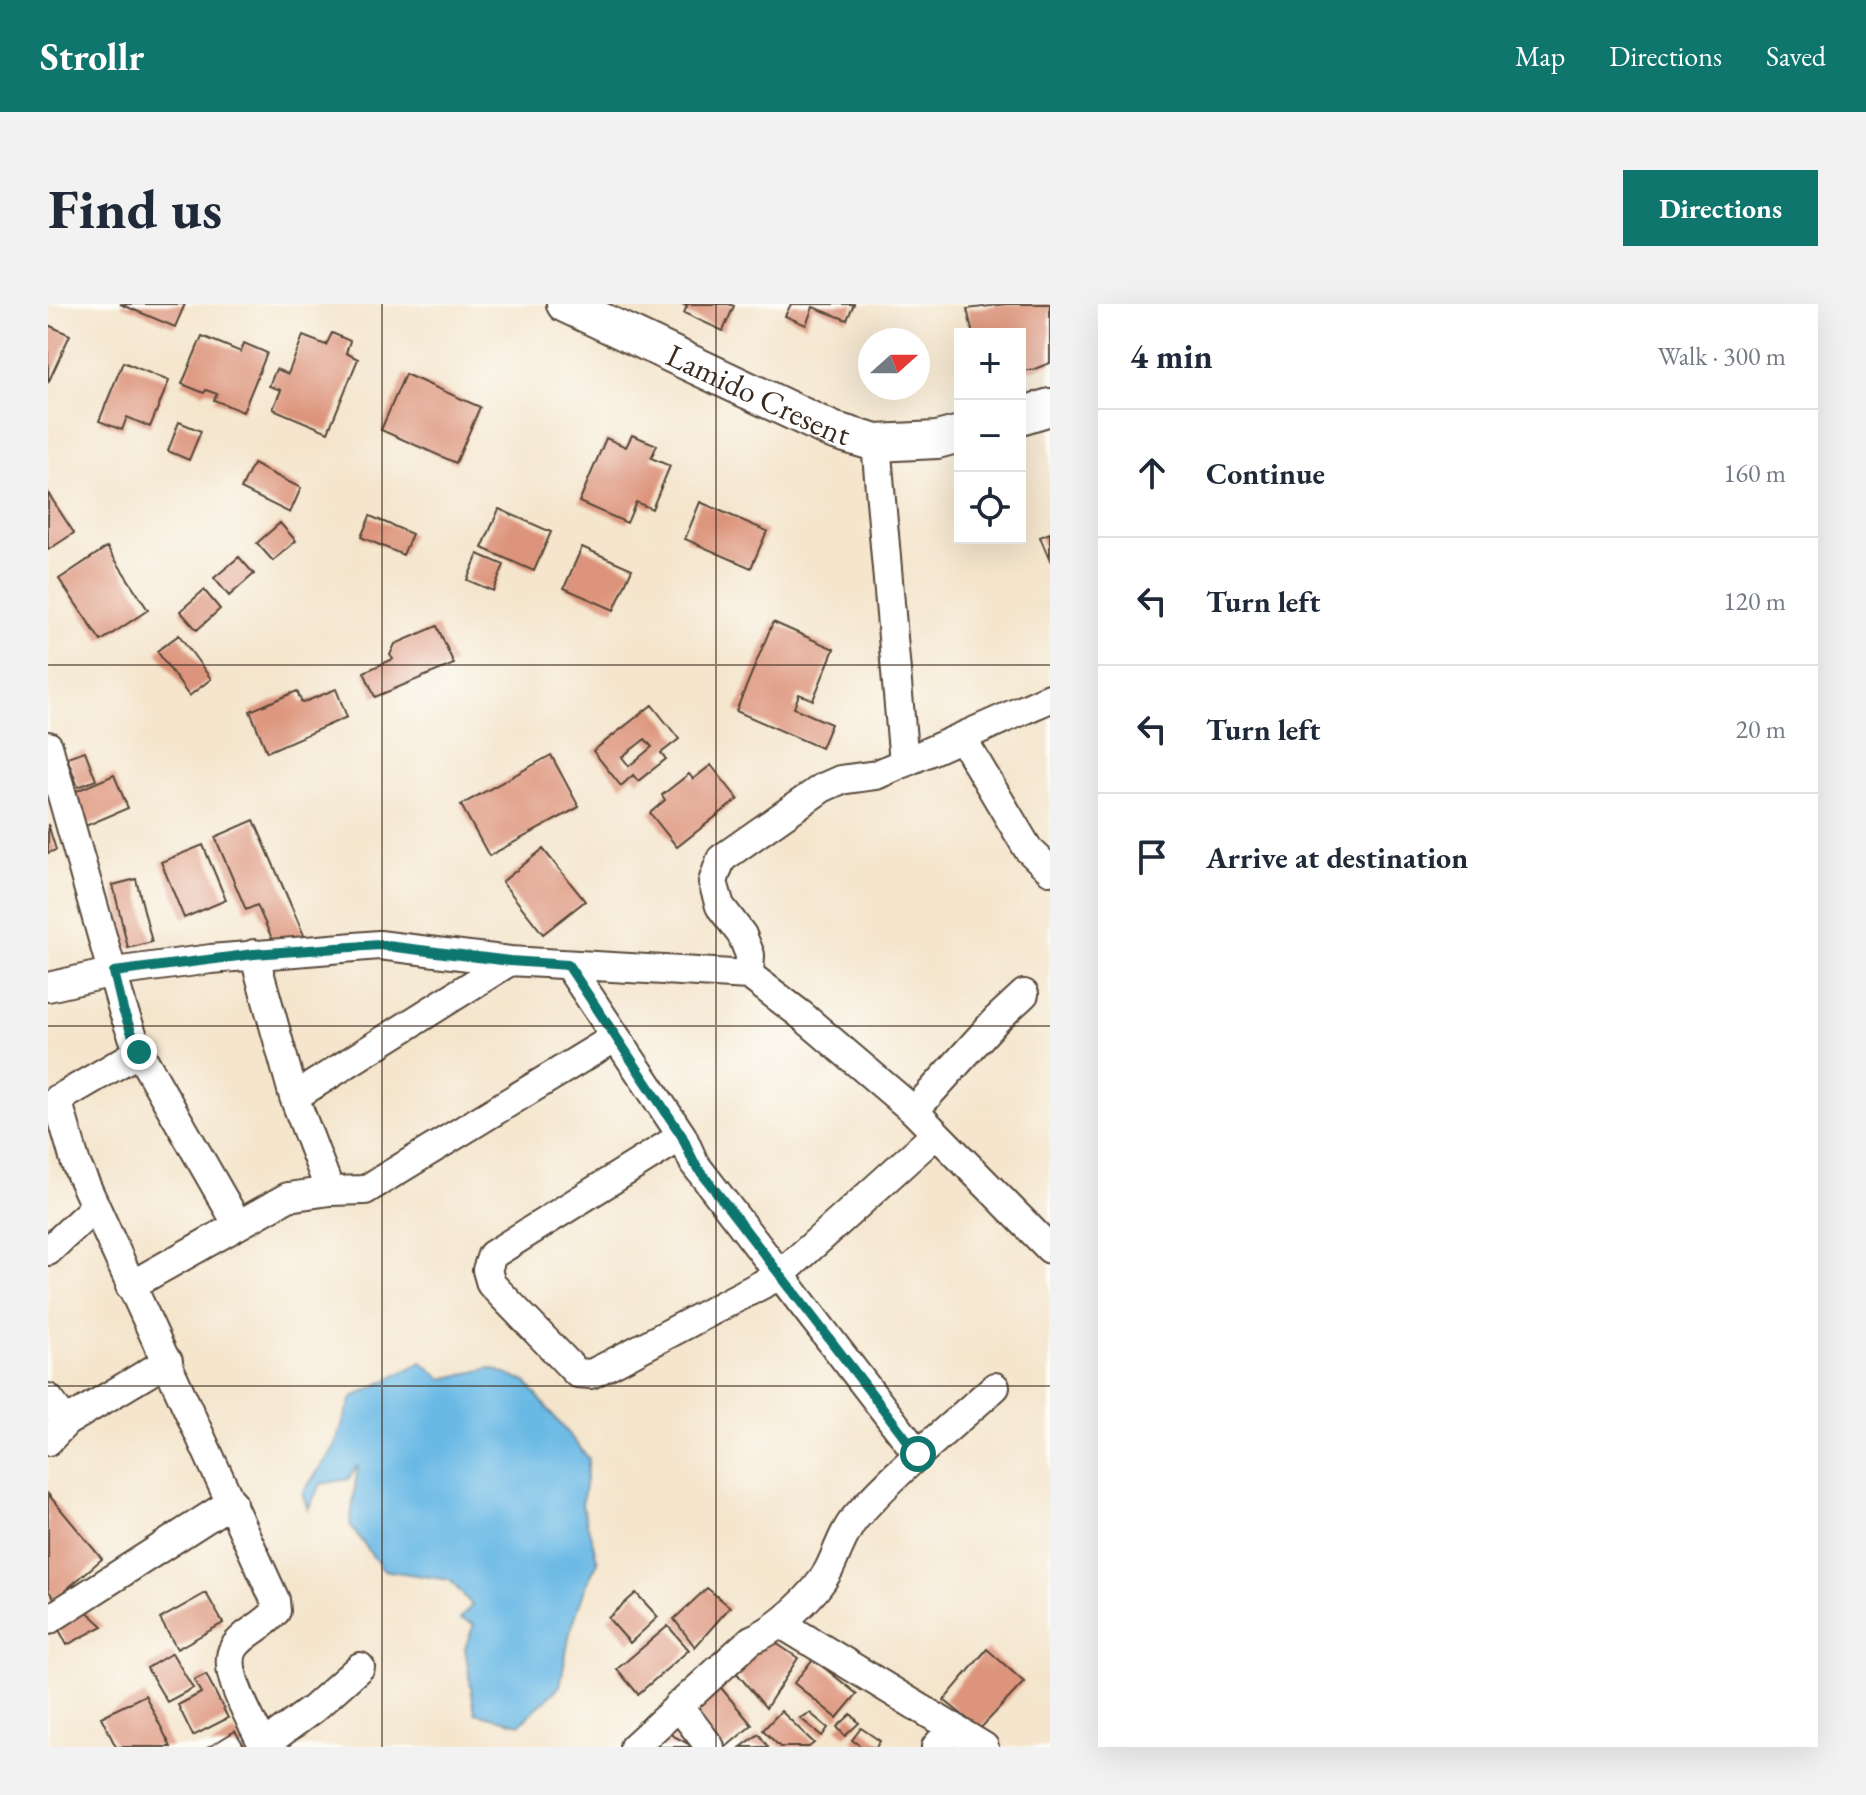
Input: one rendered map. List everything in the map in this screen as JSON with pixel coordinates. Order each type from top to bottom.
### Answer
[{"type":"street","name":"Lamido Cresent","points":[[565,304],[832,430],[876,443],[937,440],[954,436]]},
{"type":"street","points":[[1026,414],[1050,407]]},
{"type":"street","points":[[876,443],[904,763]]},
{"type":"street","points":[[749,975],[750,955],[742,935],[720,906],[713,882],[721,859],[822,788],[840,780],[876,775],[1050,698]]},
{"type":"street","points":[[962,738],[1028,849],[1050,870]]},
{"type":"street","points":[[48,746],[123,1010],[139,1052],[238,1225]]},
{"type":"street","points":[[48,987],[114,972],[254,954],[379,945],[510,961],[749,975],[914,1111],[1048,1242]]},
{"type":"street","points":[[254,954],[294,1097],[330,1191]]},
{"type":"street","points":[[294,1097],[510,961]]},
{"type":"street","points":[[568,965],[682,1136],[694,1163],[918,1454]]},
{"type":"street","points":[[914,1111],[996,1020],[1024,994]]},
{"type":"street","points":[[130,1286],[288,1197],[365,1190],[616,1037]]},
{"type":"street","points":[[139,1052],[52,1102],[130,1286],[168,1361],[275,1600],[276,1611],[271,1618],[235,1646],[230,1659],[231,1674],[264,1746],[313,1709],[360,1667]]},
{"type":"street","points":[[682,1136],[492,1255],[487,1270],[491,1284],[577,1373],[591,1374],[780,1275],[936,1134]]},
{"type":"street","points":[[48,1251],[95,1207]]},
{"type":"street","points":[[48,1398],[57,1432],[168,1361]]},
{"type":"street","points":[[634,1747],[751,1640],[764,1635],[806,1599],[826,1575],[853,1519],[918,1454],[995,1387]]},
{"type":"street","points":[[48,1620],[232,1502]]},
{"type":"street","points":[[780,1623],[945,1737],[984,1747]]},
{"type":"street","points":[[678,1705],[710,1747]]},
{"type":"water","points":[[422,1362],[442,1379],[491,1368],[526,1382],[589,1459],[582,1505],[598,1562],[587,1583],[570,1632],[560,1686],[520,1724],[475,1713],[465,1648],[474,1624],[460,1619],[472,1605],[450,1580],[383,1570],[350,1525],[358,1465],[348,1479],[321,1484],[308,1509],[302,1494],[334,1448],[352,1398]]},
{"type":"building","points":[[120,304],[185,304],[175,327]]},
{"type":"building","points":[[682,304],[734,306],[723,331],[684,313],[687,306]]},
{"type":"building","points":[[791,304],[854,304],[847,320],[813,307],[806,325],[785,316]]},
{"type":"building","points":[[1006,304],[1050,304],[1050,363],[1026,370],[1026,328],[972,328],[967,309]]},
{"type":"building","points":[[48,325],[70,335],[48,383]]},
{"type":"building","points":[[332,333],[350,341],[346,353],[358,359],[328,432],[273,409],[281,390],[269,386],[276,369],[288,374],[303,336],[326,345]]},
{"type":"building","points":[[202,336],[241,352],[244,343],[267,353],[243,412],[214,400],[217,394],[206,390],[204,393],[182,384]]},
{"type":"building","points":[[123,362],[169,381],[150,427],[127,417],[122,430],[99,421]]},
{"type":"building","points":[[405,374],[480,407],[456,463],[381,430]]},
{"type":"building","points":[[179,422],[201,431],[189,460],[168,451]]},
{"type":"building","points":[[632,435],[657,445],[651,458],[670,466],[652,509],[636,502],[627,523],[579,502],[606,438],[626,447]]},
{"type":"building","points":[[253,464],[301,488],[290,513],[241,489]]},
{"type":"building","points":[[48,493],[74,533],[48,550]]},
{"type":"building","points":[[700,502],[767,531],[751,568],[685,539]]},
{"type":"building","points":[[499,509],[551,532],[534,571],[482,548]]},
{"type":"building","points":[[370,516],[412,534],[403,555],[361,537]]},
{"type":"building","points":[[280,523],[296,541],[273,561],[257,543]]},
{"type":"building","points":[[1050,533],[1050,561],[1040,537]]},
{"type":"building","points":[[107,547],[148,610],[101,641],[59,579]]},
{"type":"building","points":[[582,547],[632,569],[614,610],[564,588]]},
{"type":"building","points":[[478,554],[504,565],[493,591],[467,580]]},
{"type":"building","points":[[239,557],[254,574],[229,596],[214,578]]},
{"type":"building","points":[[204,590],[220,609],[197,630],[180,611]]},
{"type":"building","points":[[773,622],[834,649],[813,700],[799,694],[794,708],[831,724],[821,748],[736,711]]},
{"type":"building","points":[[437,626],[454,664],[375,697],[364,672],[393,659],[390,655],[395,644]]},
{"type":"building","points":[[179,635],[211,679],[189,696],[157,651]]},
{"type":"building","points":[[336,689],[347,717],[267,752],[250,711],[297,691],[302,703]]},
{"type":"building","points":[[652,705],[679,739],[661,753],[666,759],[638,781],[633,775],[621,786],[593,751]],"holes":[[[645,739],[652,747],[629,766],[622,757]]]},
{"type":"building","points":[[85,751],[96,780],[78,787],[67,757]]},
{"type":"building","points":[[551,755],[579,807],[489,856],[461,805]]},
{"type":"building","points":[[711,765],[738,799],[677,847],[650,813],[665,800],[662,795],[689,774],[693,779]]},
{"type":"building","points":[[114,775],[128,808],[81,828],[67,795]]},
{"type":"building","points":[[254,820],[306,940],[278,952],[257,905],[246,910],[215,837]]},
{"type":"building","points":[[48,824],[56,850],[48,853]]},
{"type":"building","points":[[203,845],[226,900],[184,918],[161,862]]},
{"type":"building","points":[[543,849],[585,901],[543,934],[502,882]]},
{"type":"building","points":[[136,879],[152,942],[128,948],[113,885]]},
{"type":"building","points":[[48,1494],[102,1559],[55,1599],[48,1590]]},
{"type":"building","points":[[707,1588],[730,1607],[695,1647],[674,1619]]},
{"type":"building","points":[[206,1593],[223,1623],[177,1649],[160,1619]]},
{"type":"building","points":[[636,1593],[658,1617],[630,1643],[608,1618]]},
{"type":"building","points":[[84,1609],[103,1626],[67,1645],[56,1624]]},
{"type":"building","points":[[668,1626],[689,1650],[638,1694],[617,1669]]},
{"type":"building","points":[[764,1635],[798,1658],[766,1708],[730,1665]]},
{"type":"building","points":[[987,1649],[1024,1682],[980,1729],[944,1700]]},
{"type":"building","points":[[172,1653],[193,1688],[167,1702],[147,1668]]},
{"type":"building","points":[[813,1659],[857,1694],[837,1718],[794,1683]]},
{"type":"building","points":[[206,1674],[228,1718],[193,1736],[178,1705],[201,1693],[194,1680]]},
{"type":"building","points":[[712,1677],[752,1725],[726,1747],[719,1747],[682,1703]]},
{"type":"building","points":[[145,1695],[171,1747],[116,1747],[101,1717]]},
{"type":"building","points":[[781,1711],[814,1743],[809,1747],[780,1747],[763,1730]]},
{"type":"building","points":[[810,1713],[828,1728],[822,1736],[800,1718]]},
{"type":"building","points":[[851,1714],[859,1723],[845,1736],[837,1727]]},
{"type":"building","points":[[861,1728],[880,1741],[876,1747],[862,1747],[852,1740]]},
{"type":"building","points":[[235,1731],[245,1747],[209,1747]]},
{"type":"building","points":[[670,1734],[694,1747],[652,1747]]},
{"type":"building","points":[[759,1734],[768,1747],[741,1747]]},
{"type":"route","points":[[139,1052],[123,1010],[114,972],[254,954],[379,945],[568,965],[682,1136],[694,1163],[918,1454]]}]
